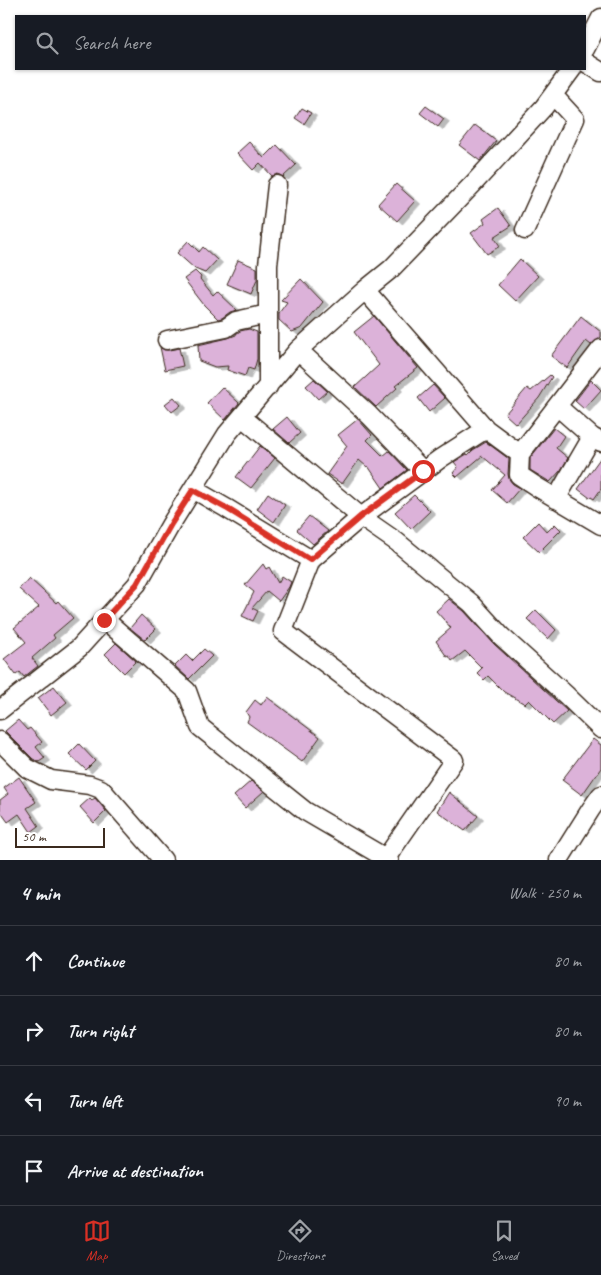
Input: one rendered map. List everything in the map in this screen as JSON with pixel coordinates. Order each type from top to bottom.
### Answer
[{"type":"street","points":[[586,47],[601,18]]},
{"type":"street","points":[[586,56],[601,49]]},
{"type":"street","points":[[586,63],[601,72]]},
{"type":"street","points":[[0,710],[79,648],[137,584],[171,524],[228,434],[298,350],[391,269],[544,107],[571,70]]},
{"type":"street","points":[[525,230],[575,119],[553,95]]},
{"type":"street","points":[[268,387],[268,265],[277,185]]},
{"type":"street","points":[[365,290],[486,429],[520,454]]},
{"type":"street","points":[[167,340],[226,328],[236,321],[268,314]]},
{"type":"street","points":[[298,350],[369,415],[423,471]]},
{"type":"street","points":[[600,354],[520,454],[519,475],[601,525]]},
{"type":"street","points":[[556,499],[597,440],[557,406]]},
{"type":"street","points":[[242,417],[360,517],[397,542],[470,603],[501,636],[601,729]]},
{"type":"street","points":[[104,620],[187,691],[200,727],[305,812],[387,859],[454,760],[283,631],[310,560],[360,517],[423,471],[486,429]]},
{"type":"street","points":[[193,490],[310,560]]},
{"type":"street","points":[[0,741],[26,768],[51,780],[90,785],[101,789],[163,860]]},
{"type":"street","points":[[559,860],[590,808],[601,795]]},
{"type":"building","points":[[426,106],[444,119],[438,127],[420,113]]},
{"type":"building","points":[[302,108],[311,113],[304,124],[295,118]]},
{"type":"building","points":[[475,125],[496,141],[480,161],[459,145]]},
{"type":"building","points":[[249,142],[264,158],[277,145],[296,165],[283,177],[278,174],[272,176],[260,163],[253,170],[237,153]]},
{"type":"building","points":[[396,184],[415,201],[397,221],[378,204]]},
{"type":"building","points":[[498,208],[511,226],[494,237],[500,246],[487,254],[471,233],[485,223],[483,219]]},
{"type":"building","points":[[188,241],[199,252],[203,247],[217,260],[205,273],[195,269],[177,253]]},
{"type":"building","points":[[520,259],[538,276],[515,301],[498,285]]},
{"type":"building","points":[[238,260],[257,268],[257,280],[251,294],[227,284]]},
{"type":"building","points":[[195,271],[213,295],[217,291],[237,310],[218,319],[204,305],[184,279]]},
{"type":"building","points":[[301,279],[323,302],[302,328],[292,332],[279,320],[279,313],[287,302],[281,300]]},
{"type":"building","points":[[374,316],[418,368],[395,386],[397,388],[376,407],[355,387],[379,365],[354,332]]},
{"type":"building","points":[[581,316],[601,332],[601,337],[591,345],[586,341],[567,368],[551,356]]},
{"type":"building","points":[[249,329],[257,332],[257,359],[254,370],[248,368],[245,376],[227,370],[228,366],[215,367],[199,361],[198,345],[228,338],[240,331]]},
{"type":"building","points":[[160,347],[164,350],[179,348],[183,366],[165,370]]},
{"type":"building","points":[[550,375],[552,377],[539,398],[516,424],[505,414],[527,388],[531,391]]},
{"type":"building","points":[[314,379],[327,391],[318,399],[306,386]]},
{"type":"building","points":[[591,380],[601,390],[584,409],[575,401]]},
{"type":"building","points":[[433,385],[445,398],[429,412],[418,398]]},
{"type":"building","points":[[222,387],[239,403],[225,420],[207,403]]},
{"type":"building","points":[[174,397],[181,405],[172,412],[165,404]]},
{"type":"building","points":[[287,417],[300,433],[289,443],[273,429]]},
{"type":"building","points":[[358,419],[372,435],[367,440],[383,456],[389,451],[407,470],[383,488],[368,466],[359,460],[342,484],[327,474],[347,446],[338,435]]},
{"type":"building","points":[[554,428],[564,436],[556,448],[568,458],[561,470],[550,482],[530,470],[530,458]]},
{"type":"building","points":[[486,442],[509,459],[509,479],[520,488],[507,503],[492,490],[505,475],[482,456],[457,477],[453,473],[458,467],[454,462]]},
{"type":"building","points":[[260,446],[275,458],[251,488],[236,477]]},
{"type":"building","points":[[601,457],[601,489],[594,499],[578,489]]},
{"type":"building","points":[[268,493],[285,505],[274,522],[257,509]]},
{"type":"building","points":[[414,495],[430,511],[411,529],[395,512]]},
{"type":"building","points":[[309,516],[328,531],[313,544],[297,530]]},
{"type":"building","points":[[538,522],[547,532],[555,524],[561,530],[539,552],[523,537]]},
{"type":"building","points":[[263,564],[266,569],[269,567],[278,583],[282,576],[291,582],[279,601],[267,591],[252,608],[258,611],[253,621],[242,616],[254,592],[245,585]]},
{"type":"building","points":[[29,578],[56,603],[58,601],[73,618],[53,635],[55,638],[32,658],[38,666],[24,677],[20,672],[16,675],[4,659],[26,642],[14,628],[39,607],[19,589]]},
{"type":"building","points":[[449,599],[464,611],[494,644],[567,711],[553,724],[529,700],[525,704],[504,692],[488,676],[484,680],[477,673],[482,668],[465,651],[452,661],[449,656],[447,657],[436,641],[451,628],[436,611]]},
{"type":"building","points":[[536,610],[556,630],[548,639],[527,619]]},
{"type":"building","points":[[141,615],[156,629],[145,640],[130,628]]},
{"type":"building","points":[[116,643],[136,661],[124,673],[105,654]]},
{"type":"building","points":[[204,649],[212,656],[189,679],[175,666],[186,655],[192,661]]},
{"type":"building","points":[[54,686],[67,702],[51,715],[38,698]]},
{"type":"building","points":[[267,697],[320,737],[302,762],[247,722],[249,717],[246,712],[255,700],[261,705]]},
{"type":"building","points":[[18,720],[27,730],[30,728],[42,742],[36,747],[45,758],[39,762],[33,759],[5,731]]},
{"type":"building","points":[[593,739],[601,745],[601,768],[582,795],[562,780]]},
{"type":"building","points":[[79,744],[95,761],[86,770],[69,754]]},
{"type":"building","points":[[19,777],[36,802],[27,808],[39,826],[31,832],[19,814],[8,822],[0,811],[0,800],[8,794],[4,788]]},
{"type":"building","points":[[251,781],[264,791],[245,808],[234,796]]},
{"type":"building","points":[[449,792],[478,816],[465,831],[437,811]]},
{"type":"building","points":[[90,798],[92,800],[95,798],[106,811],[94,823],[80,807]]},
{"type":"route","points":[[104,620],[137,584],[193,490],[310,560],[360,517],[423,471]]}]
